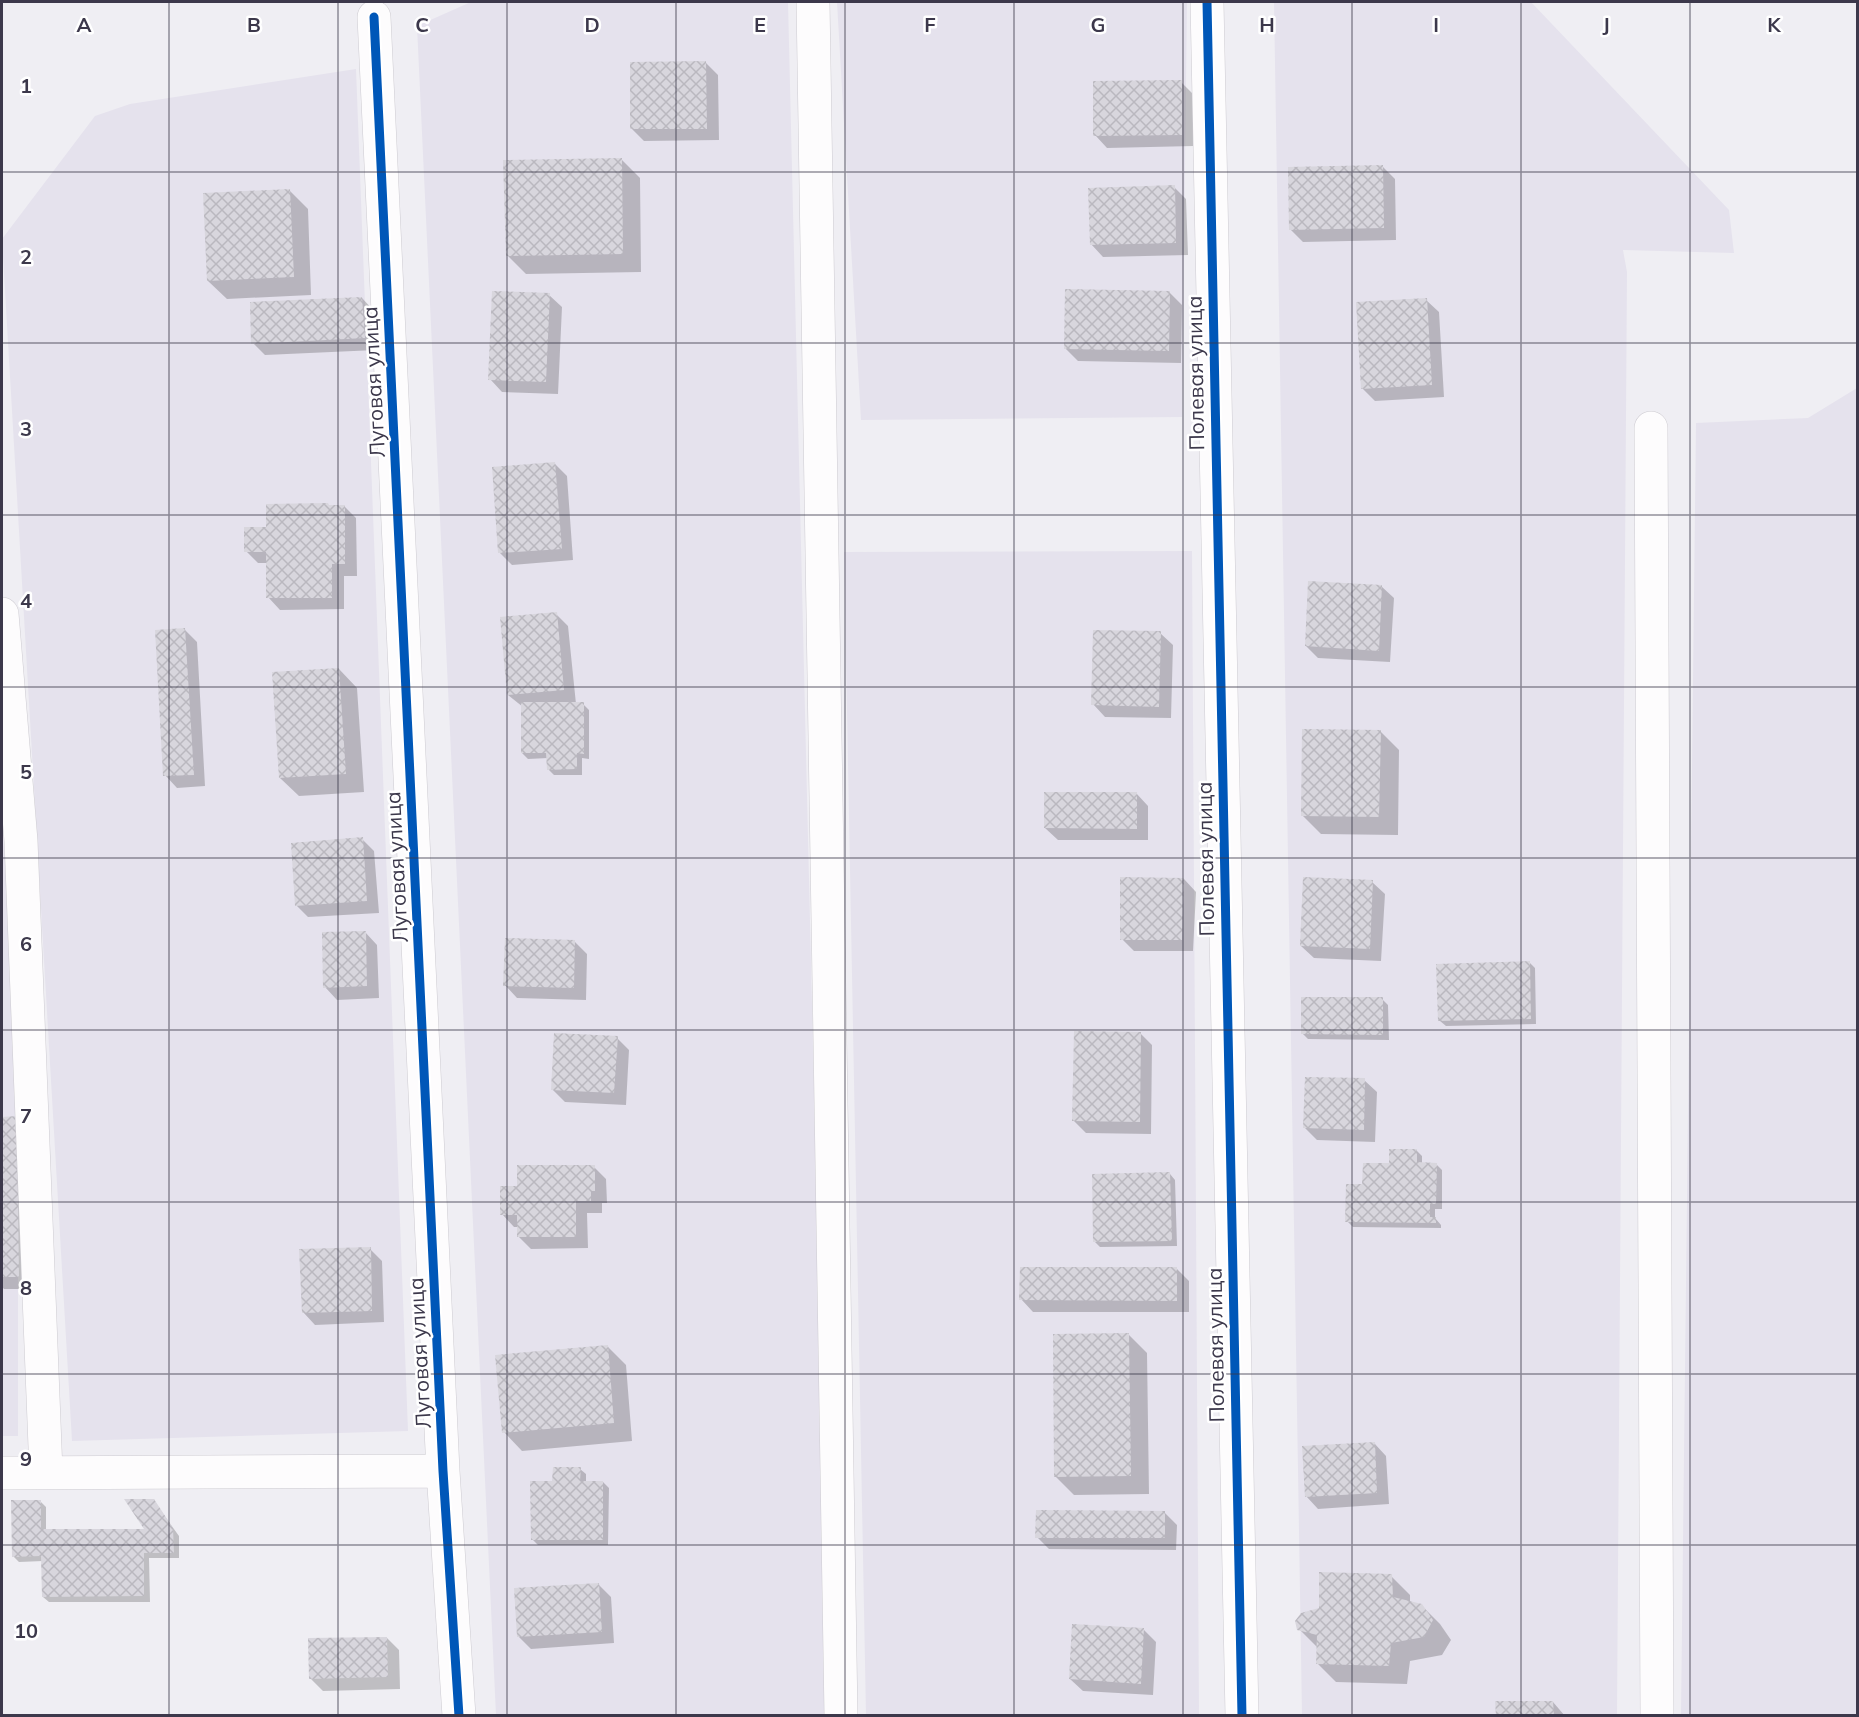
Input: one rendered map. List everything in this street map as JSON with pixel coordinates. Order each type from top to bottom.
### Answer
[{"type":"street","points":[[813,2],[841,1716]]},
{"type":"street","name":"Полевая улица","points":[[1207,2],[1242,1716]]},
{"type":"street","name":"Луговая улица","points":[[374,17],[443,1471],[459,1716]]},
{"type":"street","points":[[1651,428],[1657,1716]]},
{"type":"street","points":[[2,614],[21,841],[46,1472]]},
{"type":"street","points":[[2,1473],[443,1471]]},
{"type":"shaded area","points":[[471,2],[788,2],[829,1715],[496,1715],[417,26]]},
{"type":"shaded area","points":[[837,2],[1187,2],[1182,417],[861,420]]},
{"type":"shaded area","points":[[1274,2],[1531,2],[1729,210],[1734,253],[1623,250],[1627,272],[1617,1715],[1302,1715]]},
{"type":"shaded area","points":[[356,69],[408,1431],[72,1441],[2,239],[95,116],[130,104]]},
{"type":"shaded area","points":[[1857,388],[1857,1715],[1681,1715],[1696,423],[1808,418]]},
{"type":"shaded area","points":[[1192,551],[1199,1715],[866,1715],[844,552]]},
{"type":"shaded area","points":[[2,823],[18,1013],[18,1436],[2,1436]]},
{"type":"building","points":[[706,61],[707,129],[630,129],[630,62]]},
{"type":"building","points":[[1182,80],[1182,135],[1093,136],[1093,81]]},
{"type":"building","points":[[622,158],[623,254],[506,256],[503,160]]},
{"type":"building","points":[[1383,165],[1384,228],[1289,230],[1288,167]]},
{"type":"building","points":[[1175,185],[1176,243],[1090,245],[1088,188]]},
{"type":"building","points":[[290,189],[294,277],[207,281],[203,193]]},
{"type":"building","points":[[1065,289],[1170,291],[1169,351],[1064,349]]},
{"type":"building","points":[[492,291],[550,293],[546,382],[488,380]]},
{"type":"building","points":[[362,297],[365,338],[251,344],[250,302]]},
{"type":"building","points":[[1427,298],[1432,385],[1361,389],[1356,302]]},
{"type":"building","points":[[555,462],[562,549],[498,553],[492,467]]},
{"type":"building","points":[[328,503],[329,505],[345,505],[345,564],[332,564],[332,598],[266,598],[266,552],[244,552],[244,527],[266,527],[266,504]]},
{"type":"building","points":[[1308,581],[1382,585],[1379,651],[1305,646]]},
{"type":"building","points":[[557,612],[564,690],[507,695],[500,617]]},
{"type":"building","points":[[185,628],[194,775],[163,776],[155,630]]},
{"type":"building","points":[[1093,630],[1161,631],[1159,707],[1091,705]]},
{"type":"building","points":[[339,668],[346,774],[279,778],[272,672]]},
{"type":"building","points":[[521,702],[584,702],[584,754],[577,753],[577,769],[547,770],[546,753],[521,753]]},
{"type":"building","points":[[1302,729],[1381,730],[1379,817],[1301,816]]},
{"type":"building","points":[[1044,792],[1137,792],[1137,829],[1044,828]]},
{"type":"building","points":[[363,837],[367,901],[295,906],[291,843]]},
{"type":"building","points":[[1120,877],[1184,878],[1182,940],[1120,940]]},
{"type":"building","points":[[1303,877],[1373,880],[1370,949],[1300,946]]},
{"type":"building","points":[[366,931],[367,986],[323,988],[322,932]]},
{"type":"building","points":[[505,938],[575,940],[574,988],[503,986]]},
{"type":"building","points":[[1530,961],[1531,1019],[1438,1021],[1436,964]]},
{"type":"building","points":[[1301,997],[1383,997],[1383,1035],[1301,1034]]},
{"type":"building","points":[[1074,1031],[1141,1032],[1140,1122],[1072,1121]]},
{"type":"building","points":[[554,1033],[618,1036],[614,1093],[551,1090]]},
{"type":"building","points":[[1305,1077],[1365,1078],[1364,1130],[1303,1128]]},
{"type":"building","points":[[17,1116],[19,1277],[2,1277],[2,1117]]},
{"type":"building","points":[[1389,1149],[1417,1149],[1417,1162],[1437,1163],[1436,1204],[1430,1204],[1430,1217],[1436,1217],[1436,1223],[1345,1222],[1346,1184],[1362,1184],[1363,1163],[1389,1163]]},
{"type":"building","points":[[517,1165],[595,1165],[595,1191],[591,1191],[591,1201],[576,1201],[576,1237],[517,1237],[517,1215],[500,1215],[500,1186],[517,1186]]},
{"type":"building","points":[[1170,1172],[1172,1241],[1093,1242],[1092,1174]]},
{"type":"building","points":[[371,1247],[372,1311],[302,1313],[299,1249]]},
{"type":"building","points":[[1020,1267],[1177,1267],[1177,1301],[1019,1300]]},
{"type":"building","points":[[1129,1333],[1131,1476],[1054,1477],[1053,1334]]},
{"type":"building","points":[[608,1345],[614,1423],[502,1433],[495,1355]]},
{"type":"building","points":[[1375,1442],[1377,1493],[1305,1497],[1302,1446]]},
{"type":"building","points":[[553,1467],[581,1467],[580,1481],[603,1481],[603,1540],[531,1540],[530,1481],[552,1481]]},
{"type":"building","points":[[124,1499],[154,1499],[173,1528],[174,1553],[144,1553],[144,1596],[42,1597],[41,1556],[12,1557],[11,1500],[41,1500],[41,1529],[144,1529]]},
{"type":"building","points":[[1036,1510],[1165,1511],[1165,1538],[1035,1538]]},
{"type":"building","points":[[1319,1572],[1392,1574],[1393,1597],[1422,1604],[1433,1620],[1424,1637],[1391,1643],[1389,1666],[1316,1664],[1317,1635],[1297,1630],[1295,1621],[1301,1613],[1319,1608]]},
{"type":"building","points":[[599,1583],[602,1632],[517,1637],[514,1588]]},
{"type":"building","points":[[1072,1624],[1144,1628],[1141,1684],[1069,1679]]},
{"type":"building","points":[[387,1637],[388,1677],[309,1679],[308,1638]]},
{"type":"building","points":[[1495,1701],[1553,1701],[1554,1716],[1496,1716]]},
{"type":"cycle path","points":[[1207,2],[1242,1716]]},
{"type":"cycle path","points":[[374,17],[443,1471],[459,1716]]}]
